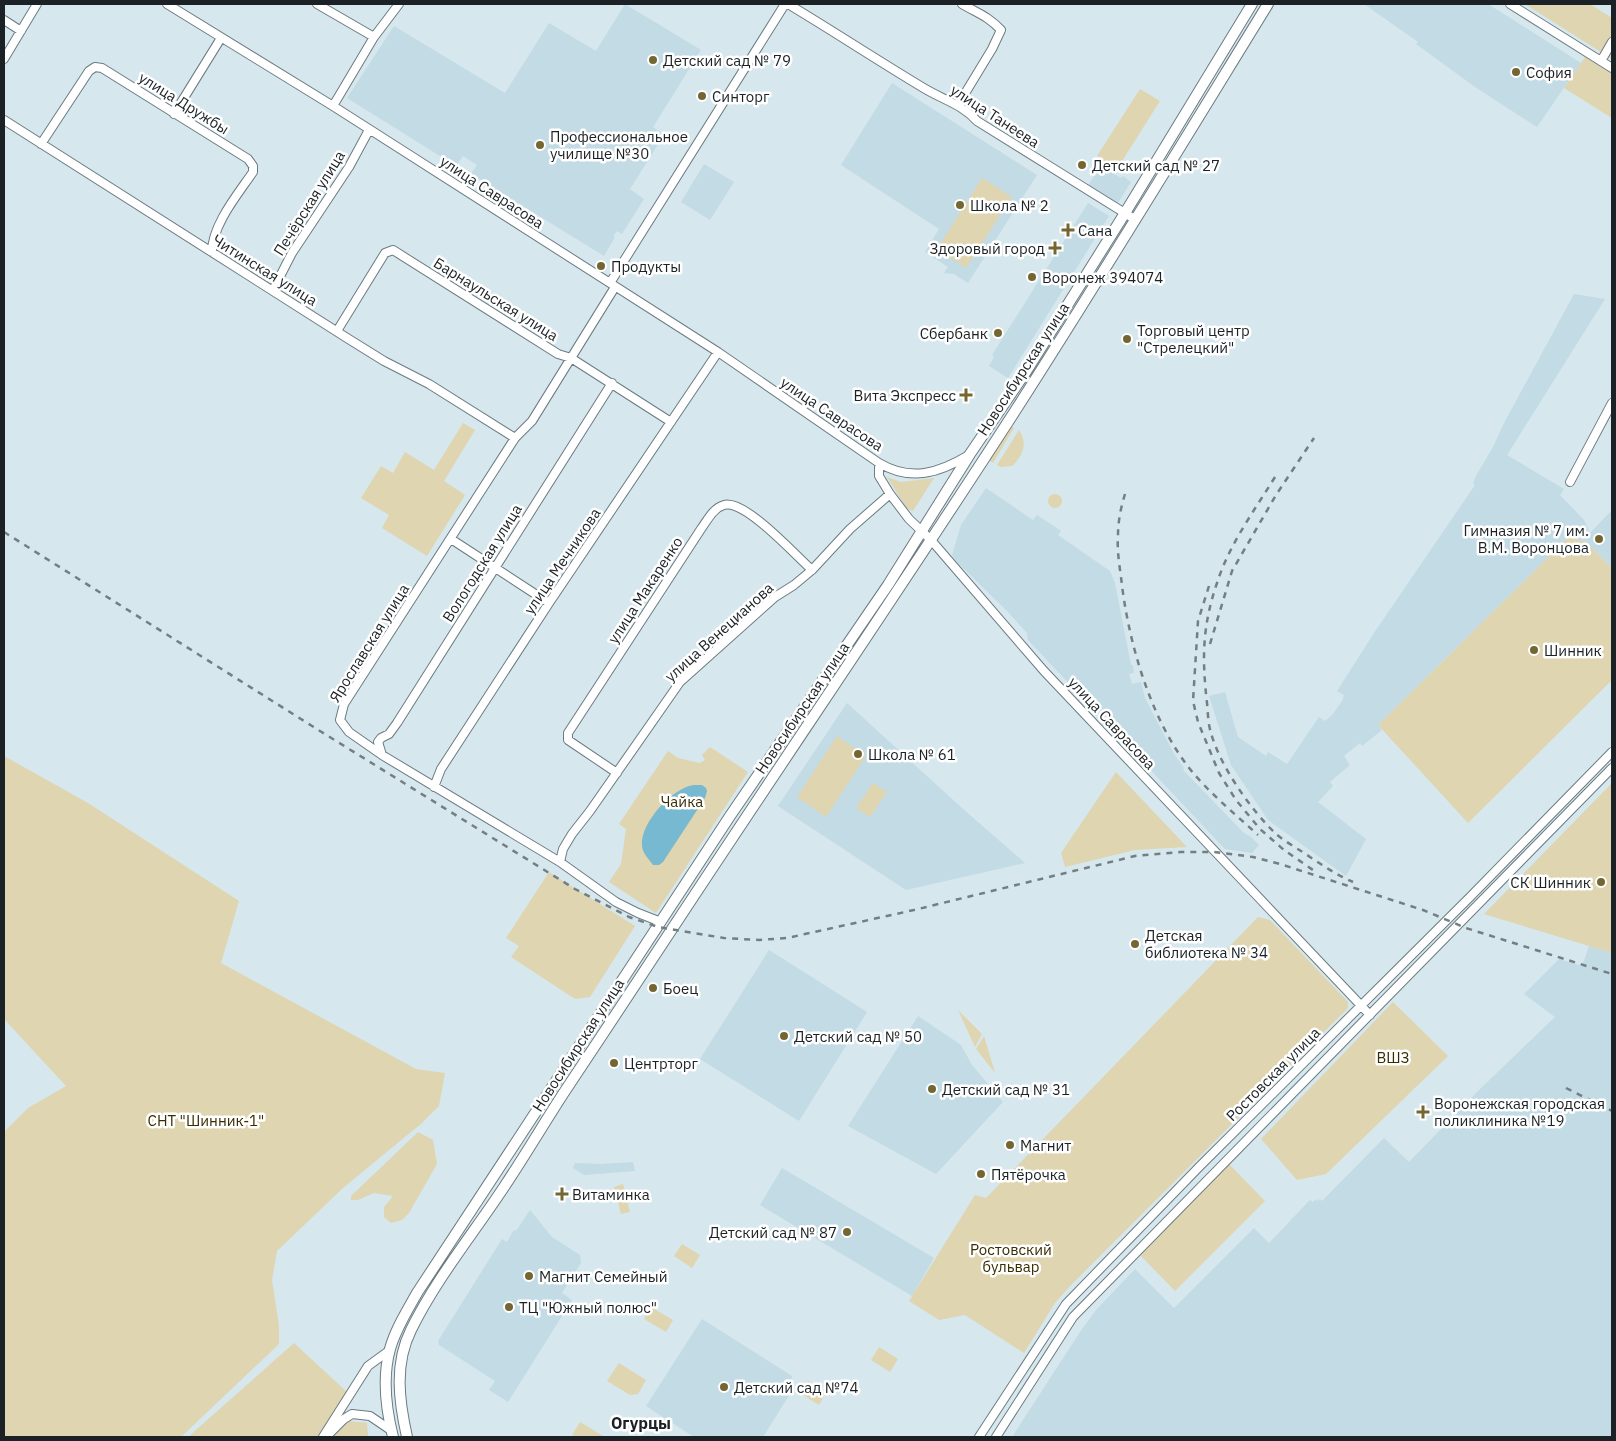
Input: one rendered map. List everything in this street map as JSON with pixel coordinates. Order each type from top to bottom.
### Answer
[{"type":"main road","name":"Новосибирская улица","points":[[393,1434],[386,1395],[386,1374],[390,1350],[399,1327],[417,1293],[730,816],[836,662],[922,531],[1125,213],[1252,4]]},
{"type":"main road","name":"Новосибирская улица","points":[[407,1437],[399,1395],[402,1354],[411,1330],[428,1299],[504,1187],[759,797],[846,670],[1020,403],[1136,220],[1268,4]]},
{"type":"street","points":[[4,59],[37,4]]},
{"type":"street","name":"улица Саврасова","points":[[167,4],[333,106],[718,352],[879,463],[879,476],[909,519],[931,540],[1044,671],[1370,1016]]},
{"type":"street","points":[[317,4],[374,37]]},
{"type":"street","points":[[333,106],[374,37],[399,4]]},
{"type":"street","name":"улица Танеева","points":[[786,4],[925,88],[958,105],[977,121],[1136,220]]},
{"type":"street","name":"Ярославская улица","points":[[662,922],[616,902],[560,862],[382,755],[349,732],[340,720],[344,704],[515,438],[532,421],[571,358],[612,285],[786,4]]},
{"type":"street","points":[[958,105],[992,49],[1001,30],[983,14],[962,4]]},
{"type":"street","points":[[1510,4],[1612,68]]},
{"type":"street","points":[[4,20],[21,31]]},
{"type":"street","points":[[174,114],[221,38]]},
{"type":"street","points":[[1601,61],[1612,42]]},
{"type":"street","name":"улица Дружбы","points":[[41,144],[89,71],[95,67],[102,68],[248,159],[253,166],[253,172],[230,206],[214,236],[212,252]]},
{"type":"street","name":"Читинская улица","points":[[4,120],[337,332],[384,361],[429,384],[515,438]]},
{"type":"street","name":"Печёрская улица","points":[[273,290],[292,253],[349,167],[369,130]]},
{"type":"street","name":"Барнаульская улица","points":[[337,332],[385,253],[393,250],[558,354],[571,358],[612,383],[671,422]]},
{"type":"street","name":"улица Мечникова","points":[[434,787],[441,769],[718,352]]},
{"type":"street","name":"Вологодская улица","points":[[382,755],[378,742],[389,734],[397,723],[612,383]]},
{"type":"street","points":[[1570,482],[1612,403]]},
{"type":"street","points":[[879,463],[891,470],[907,474],[926,473],[945,468],[970,454]]},
{"type":"street","name":"улица Венецианова","points":[[560,862],[563,850],[572,834],[680,682],[774,597],[794,585],[812,570],[850,529],[890,494]]},
{"type":"street","name":"улица Макаренко","points":[[617,773],[568,740],[568,733],[701,529],[717,508],[726,504],[737,506],[762,522],[812,570]]},
{"type":"street","points":[[451,539],[549,604]]},
{"type":"street","name":"Ростовская улица","points":[[979,1437],[1062,1310],[1122,1246],[1612,752]]},
{"type":"street","name":"Ростовская улица","points":[[996,1437],[1072,1317],[1612,768]]},
{"type":"street","points":[[1062,1310],[1072,1317]]},
{"type":"street","name":"Новосибирская улица","points":[[325,1437],[368,1366],[390,1350]]},
{"type":"street","name":"Новосибирская улица","points":[[325,1437],[352,1414],[370,1416],[393,1434]]},
{"type":"shaded area","name":"Профессиональное училище №30","points":[[625,4],[701,50],[653,127],[664,135],[630,189],[644,199],[622,234],[617,231],[613,236],[615,237],[604,256],[471,174],[477,165],[463,156],[456,166],[347,98],[394,26],[505,93],[549,23],[596,51]]},
{"type":"shaded area","points":[[1364,4],[1488,4],[1581,63],[1537,127],[1475,87],[1416,44],[1418,42]]},
{"type":"shaded area","name":"Школа № 2","points":[[892,83],[1037,175],[968,283],[954,274],[944,273],[948,267],[925,252],[939,229],[841,165]]},
{"type":"shaded area","points":[[704,164],[734,182],[710,220],[681,202]]},
{"type":"shaded area","points":[[1101,166],[1121,178],[1123,176],[1131,182],[1116,206],[1087,187]]},
{"type":"shaded area","points":[[1088,203],[1109,216],[1008,378],[989,366],[994,357],[992,355]]},
{"type":"shaded area","points":[[1574,294],[1605,299],[1507,455],[1564,489],[1560,495],[1584,520],[1590,533],[1612,510],[1612,568],[1584,540],[1581,543],[1572,534],[1378,725],[1382,730],[1362,746],[1360,743],[1344,756],[1350,765],[1330,782],[1333,786],[1318,802],[1366,839],[1346,876],[1268,820],[1231,765],[1209,696],[1225,692],[1238,737],[1266,756],[1268,752],[1287,764],[1319,717],[1325,721],[1332,715],[1344,695],[1337,691],[1376,630],[1475,485],[1473,483],[1476,476]]},
{"type":"shaded area","points":[[986,488],[1033,520],[1037,515],[1061,531],[1058,535],[1110,571],[1115,583],[1131,665],[1133,665],[1134,673],[1129,674],[1132,684],[1141,682],[1145,698],[1174,754],[1184,768],[1183,770],[1244,833],[1259,845],[1252,853],[1225,849],[1028,640],[1027,633],[1007,611],[955,560],[952,555],[961,525]]},
{"type":"shaded area","name":"Школа № 61","points":[[847,703],[1025,863],[906,890],[778,806]]},
{"type":"shaded area","points":[[1589,946],[1612,953],[1612,1437],[1012,1437],[1096,1310],[1135,1269],[1174,1308],[1254,1228],[1269,1243],[1310,1200],[1313,1202],[1316,1199],[1317,1201],[1320,1199],[1322,1201],[1384,1138],[1409,1162],[1478,1091],[1555,1017],[1524,994],[1559,959],[1582,966]]},
{"type":"shaded area","name":"Детский сад № 50","points":[[769,950],[867,1012],[799,1121],[700,1059]]},
{"type":"shaded area","name":"Детский сад № 31","points":[[918,1016],[961,1045],[972,1065],[1003,1102],[936,1174],[848,1126]]},
{"type":"shaded area","points":[[633,1162],[635,1171],[584,1175],[573,1168],[575,1163]]},
{"type":"shaded area","name":"Детский сад № 87","points":[[782,1168],[934,1258],[912,1296],[760,1205]]},
{"type":"shaded area","points":[[530,1210],[552,1237],[580,1255],[581,1263],[562,1293],[572,1300],[508,1402],[489,1390],[495,1381],[439,1345],[438,1341],[502,1239],[507,1242]]},
{"type":"shaded area","name":"Детский сад №74","points":[[702,1319],[792,1376],[788,1397],[763,1437],[694,1437],[646,1406]]},
{"type":"green space","points":[[1525,4],[1590,4],[1612,18],[1612,59]]},
{"type":"green space","points":[[1585,57],[1612,74],[1612,118],[1564,88]]},
{"type":"green space","points":[[1140,89],[1160,101],[1117,169],[1097,156]]},
{"type":"green space","points":[[982,178],[1012,197],[966,268],[937,249]]},
{"type":"green space","points":[[463,423],[475,430],[444,481],[465,495],[427,556],[382,528],[389,515],[361,498],[381,466],[393,473],[405,452],[434,470]]},
{"type":"green space","points":[[1010,425],[1014,428],[993,463],[989,460]]},
{"type":"green space","points":[[1019,430],[1024,444],[1019,458],[1012,466],[1001,467],[997,465]]},
{"type":"green space","points":[[887,477],[901,482],[934,478],[913,511],[907,509]]},
{"type":"green space","points":[[1055,494],[1060,496],[1062,501],[1060,506],[1055,508],[1050,506],[1048,501],[1050,496]]},
{"type":"green space","name":"Шинник","points":[[1572,534],[1581,542],[1584,540],[1612,568],[1612,680],[1468,823],[1378,725]]},
{"type":"green space","points":[[837,736],[866,756],[826,817],[797,797]]},
{"type":"green space","name":"Чайка","points":[[710,747],[748,772],[656,913],[609,882],[621,864],[626,829],[619,824],[668,751],[678,758],[700,763],[705,760],[702,755]]},
{"type":"green space","name":"СНТ \"Шинник-1\"","points":[[4,756],[88,803],[239,901],[221,963],[416,1069],[445,1073],[439,1106],[422,1123],[343,1188],[277,1251],[272,1280],[279,1326],[279,1344],[181,1437],[4,1437],[4,1132],[28,1108],[66,1086],[4,1019]]},
{"type":"green space","points":[[1116,772],[1187,847],[1135,850],[1065,867],[1061,853]]},
{"type":"green space","points":[[873,783],[887,792],[870,817],[856,808]]},
{"type":"green space","points":[[1612,783],[1612,953],[1484,914]]},
{"type":"green space","points":[[549,872],[635,926],[590,997],[575,999],[511,957],[519,946],[506,938]]},
{"type":"green space","name":"Ростовский бульвар","points":[[1258,917],[1270,920],[1348,1002],[1348,1008],[1071,1285],[1055,1303],[1024,1353],[965,1315],[939,1320],[909,1301],[975,1195],[986,1198]]},
{"type":"green space","name":"ВШЗ","points":[[1393,1002],[1448,1056],[1326,1174],[1297,1180],[1261,1139]]},
{"type":"green space","points":[[958,1010],[982,1034],[975,1047]]},
{"type":"green space","points":[[984,1036],[995,1073],[976,1049]]},
{"type":"green space","points":[[418,1132],[433,1140],[437,1164],[409,1213],[402,1220],[391,1223],[384,1217],[384,1207],[393,1196],[374,1193],[358,1200],[351,1200],[351,1196]]},
{"type":"green space","points":[[1228,1163],[1265,1201],[1175,1291],[1139,1254]]},
{"type":"green space","points":[[623,1184],[630,1212],[621,1214],[614,1187]]},
{"type":"green space","points":[[682,1244],[700,1255],[692,1268],[674,1256]]},
{"type":"green space","points":[[651,1307],[673,1320],[666,1332],[644,1319]]},
{"type":"green space","points":[[294,1343],[347,1392],[317,1437],[188,1437]]},
{"type":"green space","points":[[879,1347],[898,1359],[890,1372],[871,1360]]},
{"type":"green space","points":[[619,1363],[646,1380],[638,1394],[630,1395],[607,1381]]},
{"type":"green space","points":[[808,1381],[826,1393],[819,1405],[800,1393]]},
{"type":"green space","points":[[349,1421],[367,1423],[368,1437],[333,1437]]},
{"type":"green space","points":[[580,1422],[603,1436],[576,1437],[572,1435]]},
{"type":"water","points":[[702,785],[706,788],[705,798],[663,862],[659,865],[653,865],[642,848],[646,827],[659,808],[668,799],[686,787]]},
{"type":"railway","points":[[1210,644],[1232,571],[1276,495],[1314,438]]},
{"type":"railway","points":[[1275,477],[1228,555],[1208,614],[1204,657],[1209,726],[1215,746],[1229,773],[1266,824],[1288,843],[1333,872],[1353,882]]},
{"type":"railway","points":[[1125,494],[1118,530],[1120,572],[1129,628],[1144,681],[1165,731],[1179,754],[1194,774],[1217,798],[1258,835]]},
{"type":"railway","points":[[4,532],[575,889],[629,917],[658,927],[724,938],[759,940],[787,938],[914,910],[1135,856],[1180,852],[1214,852],[1253,857],[1280,864],[1423,910],[1466,928],[1612,974]]},
{"type":"railway","points":[[1209,586],[1198,621],[1193,701],[1198,722],[1219,773],[1236,800],[1260,829],[1284,850],[1313,870]]},
{"type":"railway","points":[[1566,1088],[1612,1111]]},
{"type":"place","name":"Детский сад № 79","points":[[653,60]]},
{"type":"place","name":"София","points":[[1516,72]]},
{"type":"place","name":"Синторг","points":[[702,96]]},
{"type":"place","name":"Профессиональное училище №30","points":[[540,145]]},
{"type":"place","name":"Детский сад № 27","points":[[1082,165]]},
{"type":"place","name":"Школа № 2","points":[[960,205]]},
{"type":"place","name":"Сана","points":[[1068,230]]},
{"type":"place","name":"Здоровый город","points":[[1055,248]]},
{"type":"place","name":"Продукты","points":[[601,266]]},
{"type":"place","name":"Воронеж 394074","points":[[1032,277]]},
{"type":"place","name":"Сбербанк","points":[[998,333]]},
{"type":"place","name":"Торговый центр \"Стрелецкий\"","points":[[1127,339]]},
{"type":"place","name":"Вита Экспресс","points":[[966,395]]},
{"type":"place","name":"Гимназия № 7 им. В.М. Воронцова","points":[[1599,539]]},
{"type":"place","name":"Шинник","points":[[1534,650]]},
{"type":"place","name":"Школа № 61","points":[[858,754]]},
{"type":"place","name":"СК Шинник","points":[[1601,882]]},
{"type":"place","name":"Детская библиотека № 34","points":[[1135,944]]},
{"type":"place","name":"Боец","points":[[653,988]]},
{"type":"place","name":"Детский сад № 50","points":[[784,1036]]},
{"type":"place","name":"Центрторг","points":[[614,1063]]},
{"type":"place","name":"Детский сад № 31","points":[[932,1089]]},
{"type":"place","name":"Воронежская городская поликлиника №19","points":[[1423,1112]]},
{"type":"place","name":"Магнит","points":[[1010,1145]]},
{"type":"place","name":"Пятёрочка","points":[[981,1174]]},
{"type":"place","name":"Витаминка","points":[[562,1194]]},
{"type":"place","name":"Детский сад № 87","points":[[847,1232]]},
{"type":"place","name":"Магнит Семейный","points":[[529,1276]]},
{"type":"place","name":"ТЦ \"Южный полюс\"","points":[[509,1307]]},
{"type":"place","name":"Детский сад №74","points":[[724,1387]]},
{"type":"district","name":"Огурцы","points":[[641,1423]]}]
